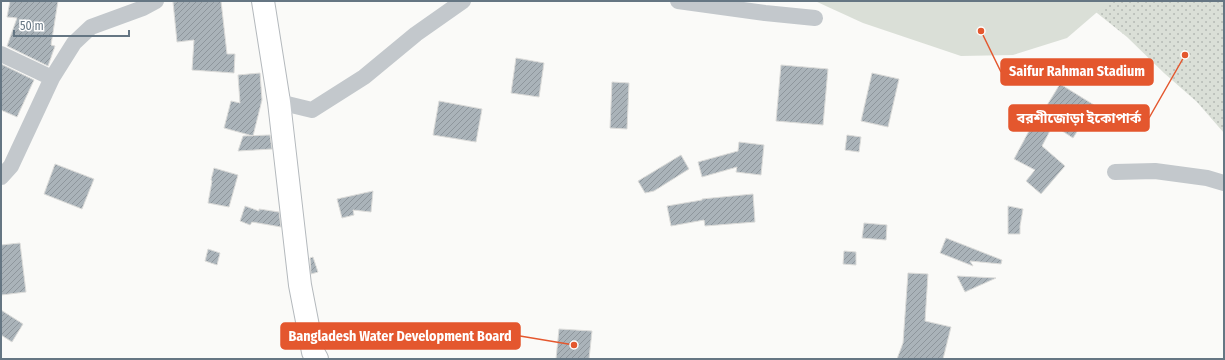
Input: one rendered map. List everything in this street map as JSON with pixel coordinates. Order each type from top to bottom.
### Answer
[{"type":"highway","points":[[263,1],[279,102],[300,285],[313,352],[317,359]]},
{"type":"street","points":[[1,177],[11,166],[52,78],[74,43],[91,27],[143,8],[156,1]]},
{"type":"street","points":[[279,102],[312,110],[364,77],[416,34],[463,1]]},
{"type":"street","points":[[678,1],[815,18]]},
{"type":"street","points":[[1,54],[52,78]]},
{"type":"street","points":[[1115,172],[1156,171],[1207,178],[1224,183]]},
{"type":"shaded area","points":[[815,1],[1110,1],[1067,38],[1013,55],[961,56],[863,23]]},
{"type":"shaded area","points":[[1079,1],[1224,1],[1224,133],[1197,102],[1164,73],[1127,37],[1092,9]]},
{"type":"building","points":[[10,1],[58,1],[51,45],[55,46],[48,66],[7,46],[17,18],[7,17]]},
{"type":"building","points":[[221,1],[227,54],[235,54],[234,73],[192,70],[194,40],[177,42],[173,2]]},
{"type":"building","points":[[516,58],[544,63],[539,97],[511,93]]},
{"type":"building","points":[[1,64],[34,80],[17,117],[1,110]]},
{"type":"building","points":[[781,65],[828,69],[823,125],[776,121]]},
{"type":"building","points":[[260,73],[262,100],[253,136],[224,128],[231,101],[240,103],[238,75]]},
{"type":"building","points":[[872,73],[899,79],[888,127],[861,121]]},
{"type":"building","points":[[612,82],[629,83],[627,129],[610,128]]},
{"type":"building","points":[[1060,84],[1094,105],[1073,138],[1053,125],[1042,146],[1065,166],[1041,194],[1026,181],[1035,170],[1014,159],[1030,129],[1032,130]]},
{"type":"building","points":[[439,101],[482,109],[476,142],[433,135]]},
{"type":"building","points":[[270,135],[272,149],[238,151],[243,136]]},
{"type":"building","points":[[847,135],[861,137],[859,152],[845,150]]},
{"type":"building","points":[[739,142],[764,145],[761,175],[736,172],[737,167],[702,177],[698,162],[738,151]]},
{"type":"building","points":[[681,155],[689,169],[654,191],[645,193],[638,181]]},
{"type":"building","points":[[55,164],[94,179],[82,209],[44,194]]},
{"type":"building","points":[[214,168],[238,175],[229,207],[208,203]]},
{"type":"building","points":[[373,191],[371,212],[353,210],[354,215],[342,218],[337,199]]},
{"type":"building","points":[[753,194],[755,222],[705,226],[704,220],[671,226],[667,206],[702,199]]},
{"type":"building","points":[[245,206],[259,211],[259,209],[279,212],[281,227],[252,222],[250,225],[240,221]]},
{"type":"building","points":[[1008,206],[1023,209],[1020,234],[1008,234]]},
{"type":"building","points":[[864,223],[887,225],[886,240],[862,238]]},
{"type":"building","points":[[946,238],[1002,260],[1001,264],[970,261],[973,266],[940,253]]},
{"type":"building","points":[[20,243],[26,292],[1,295],[1,245]]},
{"type":"building","points":[[208,249],[220,253],[217,265],[205,261]]},
{"type":"building","points":[[844,251],[856,252],[856,265],[843,264]]},
{"type":"building","points":[[313,257],[318,272],[311,274],[310,258]]},
{"type":"building","points":[[908,273],[928,274],[925,321],[951,327],[943,359],[897,359],[903,343]]},
{"type":"building","points":[[957,276],[996,278],[965,292]]},
{"type":"building","points":[[1,310],[23,324],[12,342],[1,335]]},
{"type":"building","points":[[559,329],[592,331],[589,359],[556,359]]},
{"type":"place","name":"Saifur Rahman Stadium","points":[[981,31]]},
{"type":"place","name":"বরশীজোড়া ইকোপার্ক","points":[[1185,55]]},
{"type":"place","name":"Bangladesh Water Development Board","points":[[574,345]]}]
